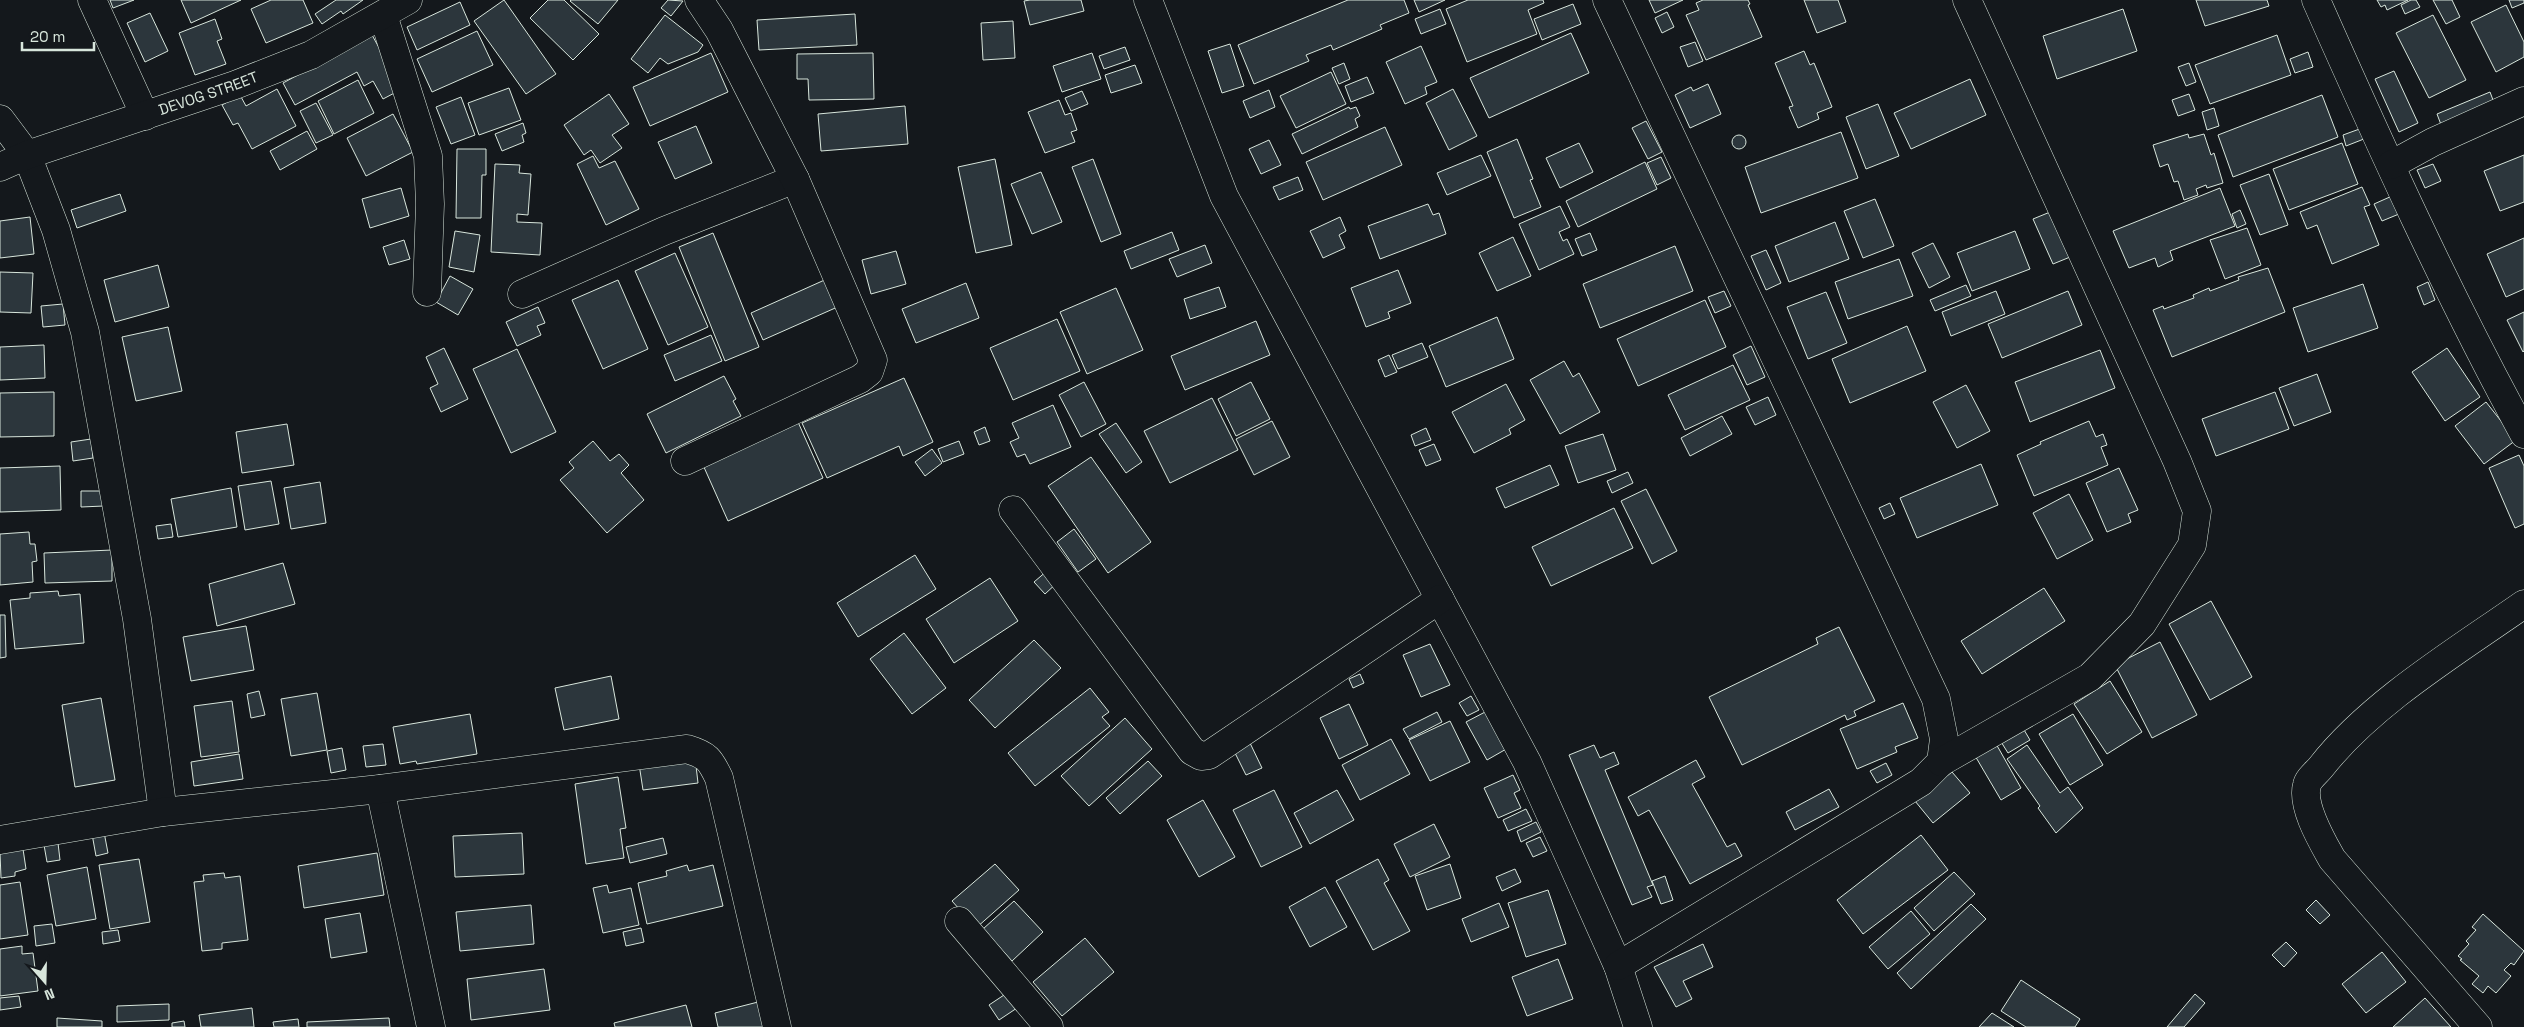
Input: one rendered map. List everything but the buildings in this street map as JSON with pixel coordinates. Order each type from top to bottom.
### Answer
[{"type":"street","points":[[92,0],[145,116]]},
{"type":"street","name":"DEVOG STREET","points":[[0,167],[27,155],[235,86],[311,55],[408,0]]},
{"type":"street","points":[[684,461],[860,379],[869,372],[873,360],[796,179],[719,30],[699,0]]},
{"type":"street","points":[[1148,0],[1224,196],[1527,762],[1618,966],[1638,1027]]},
{"type":"street","points":[[1606,0],[1936,699],[1944,739],[1941,762]]},
{"type":"street","points":[[1618,966],[1921,782],[1941,762],[2090,677],[2142,624],[2192,545],[2197,511],[2177,461],[1968,0]]},
{"type":"street","points":[[2316,0],[2476,346],[2524,434]]},
{"type":"street","points":[[383,15],[428,156],[430,204],[427,292]]},
{"type":"street","points":[[2391,165],[2433,142],[2524,101]]},
{"type":"street","points":[[0,118],[27,155],[56,230],[85,332],[136,619],[163,812]]},
{"type":"street","points":[[522,294],[664,231],[796,179]]},
{"type":"street","points":[[1013,510],[1192,752],[1201,756],[1209,755],[1440,600]]},
{"type":"street","points":[[2478,1027],[2332,859],[2315,828],[2307,798],[2307,784],[2336,748],[2381,709],[2411,685],[2524,604]]},
{"type":"street","points":[[0,840],[163,812],[380,789],[687,749],[704,754],[712,763],[719,778],[777,1027]]},
{"type":"street","points":[[380,789],[431,1027]]},
{"type":"street","points":[[959,922],[1049,1027]]}]
